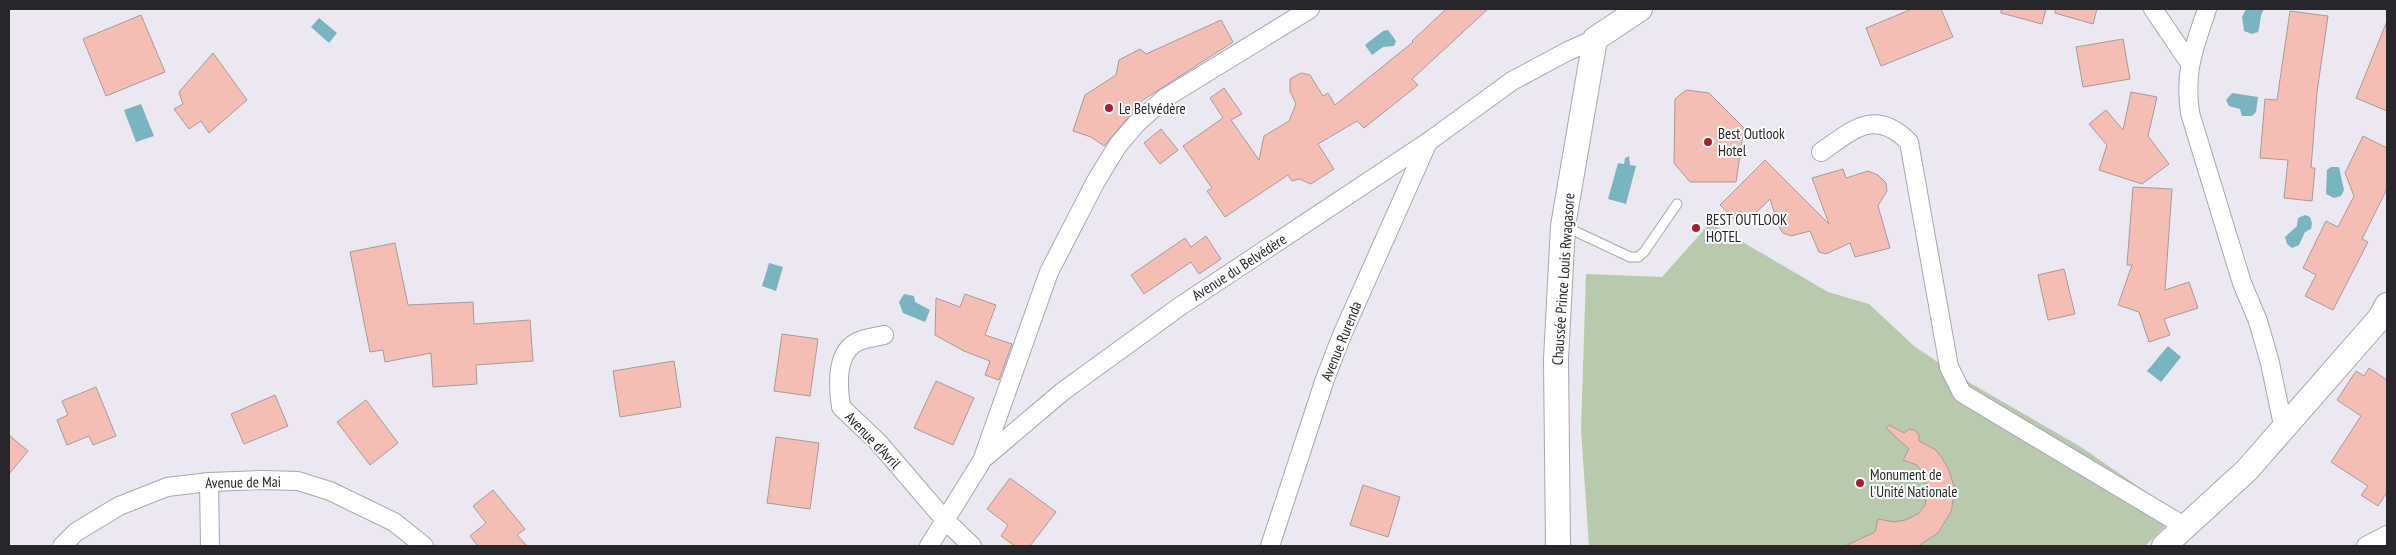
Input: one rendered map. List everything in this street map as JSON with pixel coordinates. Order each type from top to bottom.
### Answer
[{"type":"street","points":[[983,459],[1049,272],[1096,181],[1118,145],[1137,123],[1166,98],[1310,9]]},
{"type":"street","points":[[1595,39],[1640,9]]},
{"type":"street","points":[[2153,9],[2190,62]]},
{"type":"street","points":[[2207,9],[2190,62],[2187,91],[2190,113],[2242,283],[2258,321],[2270,363],[2284,430]]},
{"type":"street","name":"Avenue du Belvédère","points":[[929,546],[983,459],[1062,392],[1179,307],[1428,142],[1512,81],[1595,39]]},
{"type":"street","name":"Chaussée Prince Louis Rwagasore","points":[[1558,546],[1556,359],[1563,226],[1595,39]]},
{"type":"street","points":[[1821,152],[1860,126],[1882,123],[1898,131],[1909,142],[1949,367],[1962,393],[2184,526]]},
{"type":"street","name":"Avenue Rurenda","points":[[1270,546],[1339,343],[1428,142]]},
{"type":"street","points":[[2164,546],[2246,470],[2284,430],[2380,318],[2387,305]]},
{"type":"street","name":"Avenue d'Avril","points":[[884,335],[856,342],[845,354],[839,375],[841,408],[878,442],[944,519],[972,546]]},
{"type":"street","name":"Avenue de Mai","points":[[62,546],[76,532],[119,506],[167,487],[209,482],[262,480],[298,481],[330,491],[394,522],[424,546]]},
{"type":"street","points":[[209,482],[210,546]]},
{"type":"street","points":[[2366,546],[2387,535]]},
{"type":"lane","points":[[1563,226],[1630,257],[1638,256],[1644,252],[1677,204]]},
{"type":"green space","points":[[1710,223],[1828,292],[1869,304],[1914,346],[1958,376],[2081,447],[2178,514],[2145,546],[1589,546],[1581,429],[1586,274],[1662,277]]},
{"type":"water","points":[[2246,9],[2264,9],[2258,32],[2252,34],[2244,31],[2242,17]]},
{"type":"water","points":[[319,18],[337,33],[329,43],[311,27]]},
{"type":"water","points":[[1388,30],[1396,41],[1394,46],[1383,47],[1372,55],[1365,45],[1383,31]]},
{"type":"water","points":[[2232,93],[2258,97],[2256,112],[2252,116],[2242,116],[2240,109],[2229,106],[2226,100]]},
{"type":"water","points":[[141,104],[154,136],[136,142],[124,110]]},
{"type":"water","points":[[1629,156],[1630,165],[1636,166],[1626,204],[1608,199],[1618,163],[1624,164],[1625,158]]},
{"type":"water","points":[[2331,167],[2339,167],[2344,190],[2341,196],[2334,198],[2326,194],[2327,170]]},
{"type":"water","points":[[2305,215],[2310,217],[2311,229],[2305,232],[2299,245],[2292,248],[2287,244],[2285,237],[2297,226],[2298,218]]},
{"type":"water","points":[[769,263],[783,267],[776,291],[762,286]]},
{"type":"water","points":[[904,294],[914,296],[915,302],[930,310],[925,322],[903,313],[899,302]]},
{"type":"water","points":[[2168,346],[2181,357],[2161,382],[2147,371]]},
{"type":"building","points":[[1446,9],[1488,9],[1412,79],[1418,85],[1364,128],[1357,121],[1318,144],[1334,169],[1311,184],[1299,179],[1292,181],[1288,175],[1225,217],[1207,191],[1212,188],[1183,146],[1223,118],[1210,98],[1224,88],[1242,114],[1231,120],[1259,160],[1264,136],[1289,121],[1296,104],[1290,91],[1290,79],[1301,73],[1310,75],[1323,96],[1328,93],[1335,105],[1413,42]]},
{"type":"building","points":[[1912,9],[1941,9],[1953,37],[1881,66],[1866,28]]},
{"type":"building","points":[[2001,9],[2046,9],[2042,24],[2001,13]]},
{"type":"building","points":[[2055,9],[2097,9],[2093,24],[2055,13]]},
{"type":"building","points":[[2290,11],[2328,16],[2317,92],[2311,168],[2315,168],[2312,201],[2284,198],[2288,160],[2260,158],[2265,99],[2277,100]]},
{"type":"building","points":[[141,15],[165,72],[106,96],[83,39]]},
{"type":"building","points":[[1221,20],[1233,42],[1143,100],[1104,146],[1091,137],[1073,131],[1085,95],[1116,75],[1119,60],[1140,49],[1146,54]]},
{"type":"building","points":[[2387,21],[2387,111],[2356,98]]},
{"type":"building","points":[[2123,39],[2130,79],[2083,87],[2076,47]]},
{"type":"building","points":[[213,53],[247,100],[209,133],[201,121],[189,129],[174,109],[183,104],[179,92]]},
{"type":"building","points":[[1686,90],[1709,93],[1744,128],[1736,182],[1690,182],[1674,163],[1675,99]]},
{"type":"building","points":[[2131,92],[2157,97],[2148,136],[2169,164],[2142,184],[2099,170],[2107,145],[2089,124],[2106,110],[2123,130]]},
{"type":"building","points":[[1161,129],[1178,150],[1160,164],[1144,143]]},
{"type":"building","points":[[2363,136],[2387,148],[2387,189],[2362,239],[2368,242],[2333,310],[2305,296],[2316,275],[2303,268],[2326,221],[2338,227],[2354,196],[2345,173]]},
{"type":"building","points":[[1765,160],[1829,224],[1812,178],[1843,169],[1846,178],[1868,171],[1878,175],[1886,183],[1887,191],[1878,206],[1890,248],[1855,257],[1850,243],[1826,254],[1819,252],[1810,231],[1791,236],[1783,233],[1779,227],[1770,199],[1742,226],[1720,205]]},
{"type":"building","points":[[2133,187],[2172,189],[2165,290],[2189,282],[2198,308],[2164,319],[2170,335],[2149,342],[2139,312],[2118,305],[2132,265],[2127,265]]},
{"type":"building","points":[[1206,236],[1221,259],[1199,274],[1191,262],[1144,294],[1131,275],[1185,238],[1191,247]]},
{"type":"building","points":[[395,243],[408,305],[473,302],[474,324],[530,320],[533,361],[476,365],[477,384],[433,387],[431,353],[385,362],[383,350],[370,352],[350,252]]},
{"type":"building","points":[[2064,269],[2075,314],[2048,320],[2038,275]]},
{"type":"building","points":[[965,294],[996,305],[985,335],[1012,344],[999,380],[985,375],[990,361],[964,351],[935,335],[936,298],[960,307]]},
{"type":"building","points":[[782,334],[818,339],[810,396],[774,391]]},
{"type":"building","points":[[674,361],[681,407],[620,417],[613,371]]},
{"type":"building","points":[[2369,368],[2387,380],[2387,492],[2378,506],[2361,495],[2368,486],[2331,462],[2361,416],[2337,400],[2356,371],[2364,376]]},
{"type":"building","points":[[936,381],[974,398],[953,445],[914,428]]},
{"type":"building","points":[[96,387],[116,436],[93,445],[89,436],[67,445],[57,420],[68,415],[62,401]]},
{"type":"building","points":[[275,395],[288,426],[244,444],[231,414]]},
{"type":"building","points":[[366,400],[398,443],[370,465],[337,422]]},
{"type":"building","points":[[1889,425],[1904,433],[1909,429],[1915,430],[1919,435],[1919,441],[1936,450],[1942,458],[1948,468],[1955,489],[1951,512],[1938,533],[1918,546],[1845,546],[1875,532],[1878,519],[1894,522],[1905,520],[1918,514],[1925,505],[1928,490],[1925,475],[1917,465],[1903,460],[1909,449],[1886,428]]},
{"type":"building","points":[[9,435],[28,451],[9,474]]},
{"type":"building","points":[[776,437],[819,443],[810,509],[767,503]]},
{"type":"building","points":[[1010,478],[1056,512],[1030,546],[1015,546],[1001,536],[1008,525],[987,509]]},
{"type":"building","points":[[1363,485],[1400,497],[1388,537],[1350,525]]},
{"type":"building","points":[[493,490],[525,529],[517,535],[527,546],[478,546],[470,536],[486,523],[473,506]]},
{"type":"place","name":"Le Belvédère","points":[[1109,108]]},
{"type":"place","name":"Best Outlook Hotel","points":[[1708,142]]},
{"type":"place","name":"BEST OUTLOOK HOTEL","points":[[1696,228]]},
{"type":"place","name":"Monument de l'Unité Nationale","points":[[1860,483]]}]
